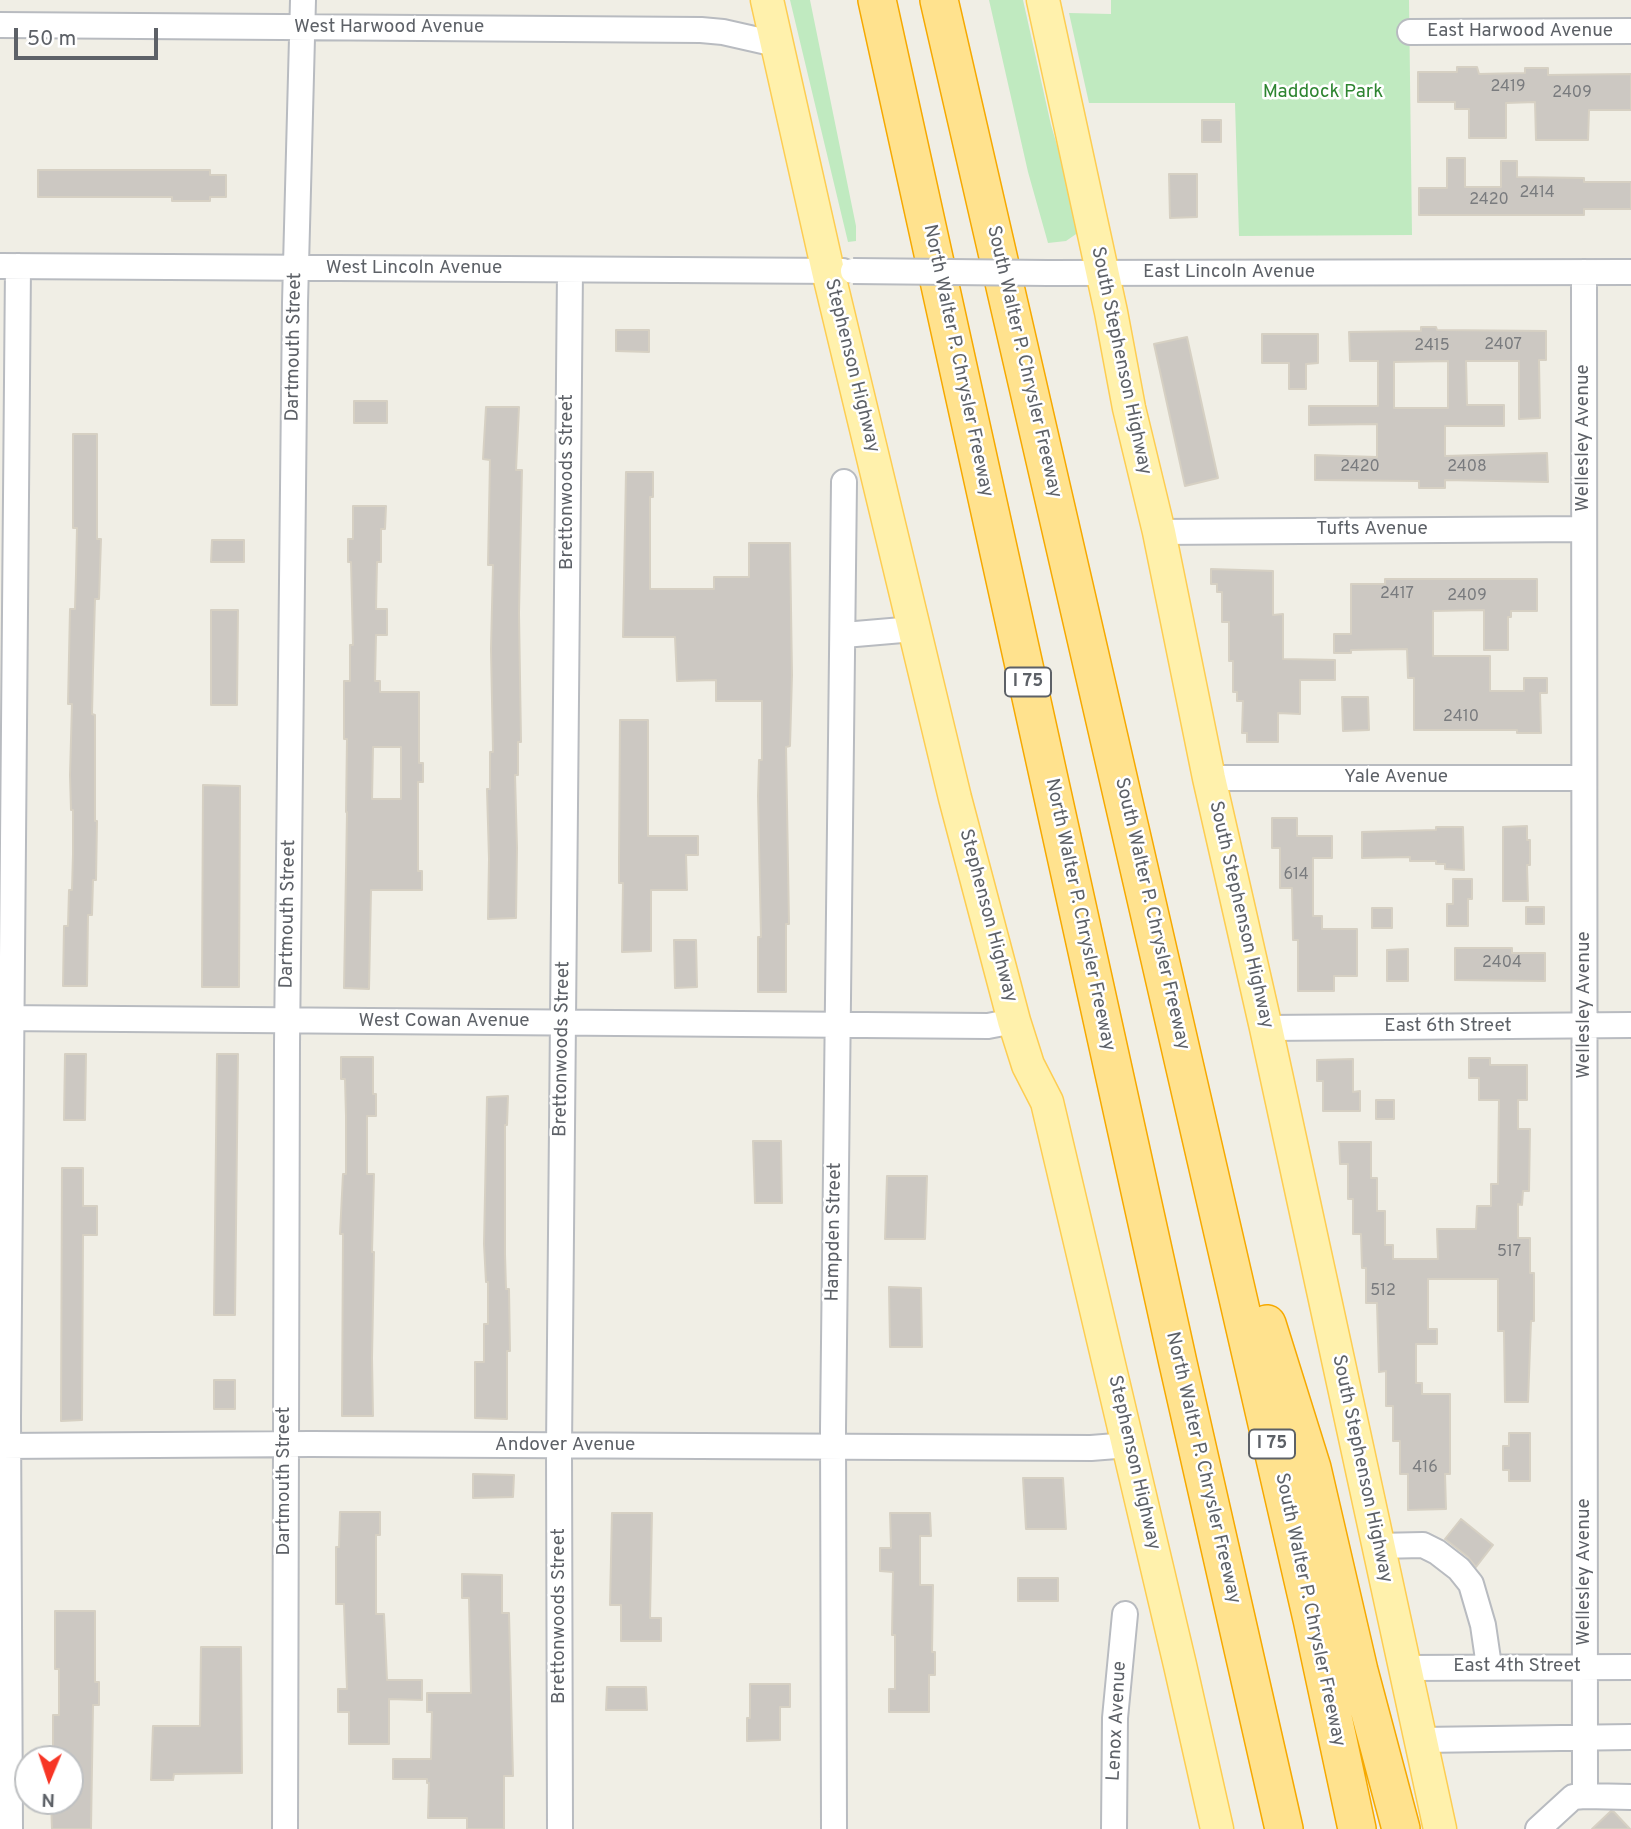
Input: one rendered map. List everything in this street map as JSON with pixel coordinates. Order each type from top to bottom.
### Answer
[{"type":"highway","name":"North Walter P. Chrysler Freeway","points":[[877,0],[1175,1351],[1284,1829]]},
{"type":"highway","name":"South Walter P. Chrysler Freeway","points":[[939,0],[1312,1619],[1357,1829]]},
{"type":"highway","points":[[1184,1059],[1310,1461],[1359,1671],[1401,1829]]},
{"type":"main road","name":"Stephenson Highway","points":[[766,0],[840,271],[914,629],[1014,1021],[1028,1065],[1047,1102],[1217,1829]]},
{"type":"main road","name":"South Stephenson Highway","points":[[1043,0],[1129,408],[1159,533],[1209,778],[1440,1829]]},
{"type":"street","name":"Dartmouth Street","points":[[285,1829],[287,1021],[296,268],[303,0]]},
{"type":"street","name":"West Harwood Avenue","points":[[0,24],[701,30],[776,44]]},
{"type":"street","name":"East Harwood Avenue","points":[[1410,32],[1631,31]]},
{"type":"street","name":"West Lincoln Avenue","points":[[9,266],[840,271]]},
{"type":"street","points":[[9,266],[4,1446],[10,1829]]},
{"type":"street","name":"Brettonwoods Street","points":[[559,1829],[559,1447],[570,270]]},
{"type":"street","name":"East Lincoln Avenue","points":[[840,271],[1631,272]]},
{"type":"street","name":"Wellesley Avenue","points":[[1584,272],[1586,1796]]},
{"type":"street","name":"Hampden Street","points":[[834,1829],[833,1447],[844,482]]},
{"type":"street","name":"Tufts Avenue","points":[[1159,533],[1584,529]]},
{"type":"street","points":[[844,635],[914,629]]},
{"type":"street","name":"Yale Avenue","points":[[1209,778],[1584,778]]},
{"type":"street","name":"West Cowan Avenue","points":[[6,1018],[988,1026],[1014,1021]]},
{"type":"street","name":"East 6th Street","points":[[1266,1028],[1631,1026]]},
{"type":"street","name":"Andover Avenue","points":[[4,1446],[285,1444],[1091,1448],[1129,1445]]},
{"type":"street","points":[[1377,1546],[1423,1545],[1459,1569],[1471,1584],[1483,1625],[1489,1666]]},
{"type":"street","name":"Lenox Avenue","points":[[1114,1829],[1115,1718],[1125,1614]]},
{"type":"street","name":"East 4th Street","points":[[1404,1668],[1631,1667]]},
{"type":"street","points":[[1421,1740],[1631,1737]]},
{"type":"street","points":[[1538,1829],[1573,1797],[1631,1797]]},
{"type":"green space","points":[[790,0],[810,0],[856,226],[856,241],[848,242]]},
{"type":"green space","points":[[989,0],[1023,0],[1051,125],[1082,230],[1066,241],[1048,243],[1028,172]]},
{"type":"green space","name":"Maddock Park","points":[[1111,0],[1409,0],[1412,235],[1239,236],[1235,103],[1089,103],[1069,13],[1111,14]]},
{"type":"building","points":[[1457,67],[1477,67],[1479,74],[1525,73],[1525,68],[1548,68],[1548,75],[1631,74],[1631,110],[1589,110],[1588,140],[1536,140],[1535,102],[1506,103],[1506,138],[1469,138],[1469,109],[1455,109],[1455,102],[1418,102],[1418,72],[1457,72]]},
{"type":"building","points":[[1202,120],[1221,120],[1221,142],[1202,142]]},
{"type":"building","points":[[1447,158],[1465,158],[1465,187],[1501,187],[1501,161],[1517,161],[1517,177],[1631,182],[1631,209],[1584,209],[1584,215],[1419,215],[1419,188],[1447,188]]},
{"type":"building","points":[[38,170],[210,170],[210,175],[226,175],[226,197],[210,197],[210,201],[172,201],[172,197],[38,197]]},
{"type":"building","points":[[1169,174],[1197,174],[1197,217],[1170,218]]},
{"type":"building","points":[[1421,327],[1436,327],[1437,330],[1546,331],[1546,360],[1539,360],[1540,418],[1519,419],[1519,361],[1466,361],[1467,405],[1504,405],[1504,426],[1445,426],[1445,456],[1547,453],[1548,482],[1445,480],[1445,488],[1419,488],[1419,481],[1315,480],[1315,455],[1377,457],[1377,424],[1309,425],[1309,406],[1378,406],[1378,361],[1350,361],[1349,332],[1421,331]],"holes":[[[1448,361],[1448,408],[1394,408],[1394,362]]]},
{"type":"building","points":[[616,330],[649,330],[649,352],[616,351]]},
{"type":"building","points":[[1262,334],[1318,334],[1318,363],[1306,364],[1306,389],[1289,389],[1289,363],[1262,363]]},
{"type":"building","points":[[1187,337],[1218,478],[1185,486],[1154,344]]},
{"type":"building","points":[[354,401],[387,401],[387,423],[354,423]]},
{"type":"building","points":[[486,407],[519,407],[516,470],[522,470],[519,613],[521,742],[518,742],[518,775],[515,775],[516,918],[488,919],[487,789],[490,789],[490,752],[493,752],[493,565],[488,565],[490,460],[483,459]]},
{"type":"building","points":[[73,434],[97,434],[97,539],[101,539],[99,599],[95,599],[92,714],[95,715],[96,880],[93,880],[92,915],[88,915],[87,986],[63,986],[64,926],[68,926],[73,854],[70,775],[72,704],[68,704],[70,609],[75,609],[77,528],[73,528]]},
{"type":"building","points":[[626,472],[653,472],[653,497],[650,497],[650,589],[714,589],[714,577],[749,577],[749,543],[790,543],[792,675],[790,746],[786,747],[789,924],[786,924],[786,992],[758,992],[758,937],[761,937],[758,796],[759,760],[762,760],[762,701],[716,701],[716,680],[677,681],[675,637],[623,637]]},
{"type":"building","points":[[353,506],[386,506],[385,529],[381,529],[381,562],[377,562],[376,609],[387,609],[387,635],[376,635],[375,681],[380,681],[380,692],[419,692],[419,763],[423,763],[423,782],[418,782],[418,871],[422,871],[422,890],[371,890],[369,989],[344,988],[347,739],[344,739],[344,681],[350,681],[350,645],[353,645],[348,539],[353,539]],"holes":[[[373,747],[401,747],[401,799],[372,799]]]},
{"type":"building","points":[[212,540],[244,540],[244,562],[211,562]]},
{"type":"building","points":[[1211,569],[1273,571],[1273,615],[1283,614],[1283,659],[1335,660],[1335,680],[1300,680],[1300,714],[1278,713],[1278,742],[1247,742],[1247,733],[1242,733],[1243,701],[1237,701],[1237,692],[1233,692],[1233,661],[1229,661],[1229,622],[1222,622],[1222,592],[1217,592],[1217,584],[1211,584]]},
{"type":"building","points":[[1385,579],[1537,579],[1537,611],[1511,611],[1511,617],[1508,617],[1508,650],[1484,650],[1484,610],[1433,611],[1433,656],[1490,656],[1490,691],[1524,691],[1524,678],[1547,678],[1547,693],[1540,693],[1541,733],[1517,733],[1517,730],[1414,730],[1414,678],[1408,678],[1407,649],[1334,653],[1334,634],[1351,634],[1351,584],[1385,584]]},
{"type":"building","points":[[211,610],[238,610],[237,705],[211,705]]},
{"type":"building","points":[[1342,697],[1368,697],[1369,730],[1343,731]]},
{"type":"building","points":[[620,720],[648,720],[648,836],[698,836],[698,855],[686,855],[687,890],[651,890],[651,951],[622,952],[623,883],[619,883]]},
{"type":"building","points":[[203,785],[240,786],[239,987],[202,987]]},
{"type":"building","points":[[1272,818],[1297,818],[1297,836],[1332,836],[1332,858],[1313,858],[1313,916],[1322,916],[1322,929],[1357,929],[1357,976],[1334,976],[1334,991],[1298,991],[1298,940],[1293,940],[1292,888],[1280,888],[1280,848],[1272,848]]},
{"type":"building","points":[[1527,826],[1527,840],[1530,840],[1530,865],[1527,865],[1528,901],[1503,901],[1503,827]]},
{"type":"building","points":[[1436,827],[1463,827],[1464,870],[1445,869],[1445,864],[1436,864],[1436,861],[1410,861],[1410,857],[1362,858],[1362,832],[1436,830]]},
{"type":"building","points":[[1453,879],[1472,879],[1472,899],[1468,899],[1468,926],[1447,926],[1447,904],[1453,904]]},
{"type":"building","points":[[1526,907],[1544,907],[1544,924],[1526,924]]},
{"type":"building","points":[[1372,908],[1392,908],[1392,928],[1372,928]]},
{"type":"building","points":[[674,940],[696,940],[697,987],[675,988]]},
{"type":"building","points":[[1455,948],[1512,948],[1512,953],[1545,953],[1545,981],[1455,980]]},
{"type":"building","points":[[1408,949],[1408,981],[1387,981],[1387,950]]},
{"type":"building","points":[[65,1054],[86,1054],[85,1120],[64,1120]]},
{"type":"building","points":[[217,1054],[238,1054],[235,1315],[214,1315]]},
{"type":"building","points":[[341,1057],[373,1057],[376,1116],[367,1116],[367,1174],[374,1174],[373,1416],[342,1416],[343,1234],[340,1234],[343,1174],[346,1174],[346,1116],[345,1079],[341,1079]]},
{"type":"building","points":[[1469,1058],[1490,1058],[1490,1065],[1527,1065],[1527,1100],[1518,1100],[1518,1129],[1530,1129],[1529,1191],[1523,1191],[1522,1205],[1518,1204],[1518,1238],[1530,1238],[1530,1273],[1534,1273],[1534,1321],[1531,1321],[1528,1402],[1505,1402],[1504,1331],[1498,1331],[1498,1279],[1428,1279],[1428,1329],[1437,1329],[1437,1344],[1416,1344],[1416,1383],[1422,1383],[1422,1394],[1450,1394],[1450,1474],[1445,1474],[1446,1509],[1408,1510],[1408,1474],[1400,1474],[1400,1441],[1393,1441],[1393,1406],[1386,1406],[1386,1371],[1379,1372],[1377,1303],[1366,1303],[1366,1268],[1362,1268],[1361,1234],[1353,1234],[1353,1199],[1348,1199],[1348,1164],[1340,1164],[1339,1142],[1371,1142],[1371,1178],[1377,1178],[1377,1211],[1385,1211],[1385,1245],[1393,1245],[1393,1259],[1438,1259],[1437,1229],[1476,1229],[1477,1206],[1491,1206],[1491,1184],[1498,1184],[1499,1100],[1479,1100],[1479,1078],[1469,1078]]},
{"type":"building","points":[[1353,1059],[1353,1092],[1360,1091],[1360,1111],[1323,1111],[1323,1081],[1317,1081],[1317,1060]]},
{"type":"building","points":[[508,1096],[505,1125],[505,1254],[506,1289],[509,1289],[510,1351],[507,1351],[507,1419],[475,1418],[475,1362],[484,1362],[484,1324],[488,1324],[484,1244],[487,1097]]},
{"type":"building","points":[[1376,1100],[1394,1100],[1394,1119],[1376,1119]]},
{"type":"building","points":[[753,1141],[781,1141],[782,1203],[755,1203]]},
{"type":"building","points":[[62,1168],[83,1168],[83,1206],[97,1206],[97,1235],[83,1235],[82,1420],[61,1421]]},
{"type":"building","points":[[887,1176],[927,1176],[925,1239],[885,1239]]},
{"type":"building","points":[[889,1287],[921,1288],[922,1347],[890,1347]]},
{"type":"building","points":[[214,1380],[235,1380],[235,1409],[214,1409]]},
{"type":"building","points":[[1509,1433],[1530,1433],[1530,1481],[1509,1481],[1509,1470],[1503,1470],[1503,1446],[1509,1446]]},
{"type":"building","points":[[473,1474],[514,1475],[513,1497],[473,1498]]},
{"type":"building","points":[[1023,1478],[1063,1478],[1066,1529],[1026,1529]]},
{"type":"building","points":[[340,1512],[380,1512],[380,1535],[376,1535],[376,1614],[384,1614],[387,1680],[422,1680],[422,1700],[389,1699],[389,1744],[349,1744],[349,1712],[338,1712],[338,1689],[347,1689],[344,1604],[336,1604],[336,1547],[339,1547]]},
{"type":"building","points":[[612,1513],[652,1513],[650,1618],[661,1618],[661,1641],[621,1641],[621,1605],[610,1605]]},
{"type":"building","points":[[890,1513],[930,1513],[931,1536],[920,1536],[920,1585],[933,1585],[932,1652],[935,1652],[935,1675],[929,1675],[929,1712],[889,1712],[889,1689],[895,1689],[893,1572],[880,1571],[880,1548],[891,1548]]},
{"type":"building","points":[[1461,1519],[1493,1545],[1476,1567],[1445,1539]]},
{"type":"building","points":[[462,1574],[502,1575],[502,1613],[509,1613],[513,1776],[504,1776],[504,1829],[467,1829],[467,1818],[428,1818],[427,1779],[393,1779],[393,1759],[431,1759],[432,1712],[427,1712],[427,1693],[471,1693],[469,1598],[462,1598]]},
{"type":"building","points":[[1018,1578],[1058,1578],[1058,1601],[1018,1601]]},
{"type":"building","points":[[55,1611],[95,1611],[95,1682],[99,1682],[99,1705],[93,1705],[91,1829],[52,1829],[52,1815],[84,1815],[84,1745],[53,1745],[53,1715],[59,1715],[59,1669],[55,1669]]},
{"type":"building","points":[[201,1647],[241,1647],[242,1773],[174,1774],[173,1780],[151,1780],[153,1726],[200,1726]]},
{"type":"building","points":[[750,1684],[790,1684],[790,1707],[780,1707],[780,1740],[747,1741]]},
{"type":"building","points":[[607,1687],[646,1687],[647,1710],[606,1710]]},
{"type":"building","points":[[1611,1811],[1630,1829],[1592,1829]]}]
